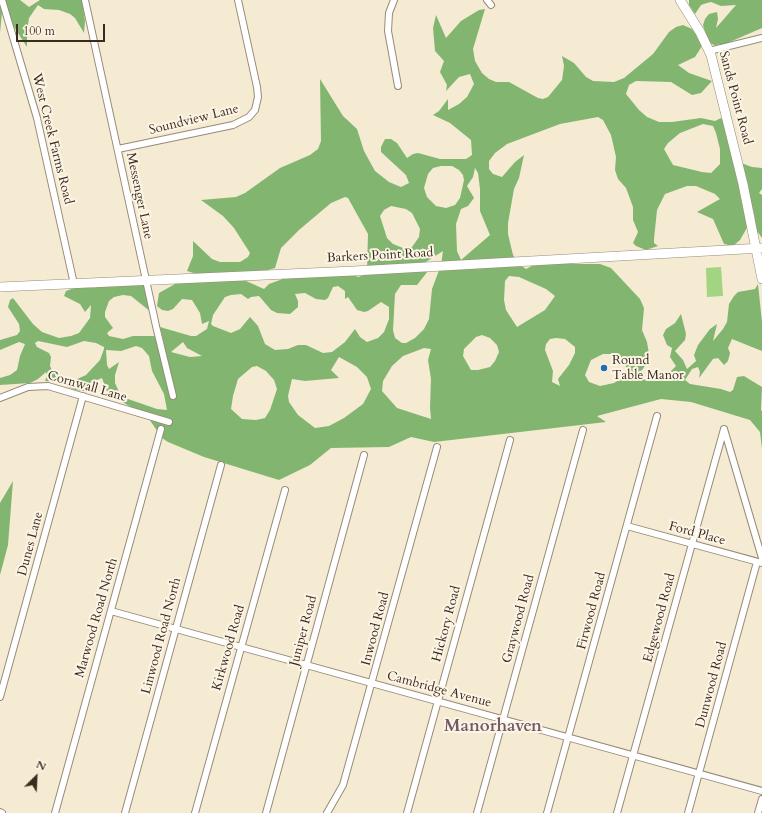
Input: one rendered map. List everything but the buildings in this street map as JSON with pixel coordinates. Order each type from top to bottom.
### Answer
[{"type":"street","name":"West Creek Farms Road","points":[[2,0],[37,118],[74,284]]},
{"type":"street","name":"Messenger Lane","points":[[86,0],[146,280],[173,396]]},
{"type":"street","name":"Soundview Lane","points":[[118,149],[233,124],[249,117],[255,110],[258,97],[257,87],[238,0]]},
{"type":"street","points":[[394,0],[389,13],[388,31],[398,86]]},
{"type":"street","name":"Sands Point Road","points":[[680,0],[709,51],[728,117],[759,248],[762,279]]},
{"type":"street","points":[[709,51],[762,38]]},
{"type":"street","name":"Barkers Point Road","points":[[0,287],[354,271],[759,248]]},
{"type":"street","name":"Cornwall Lane","points":[[0,398],[28,387],[40,385],[54,387],[169,422]]},
{"type":"street","name":"Dunes Lane","points":[[0,697],[83,396]]},
{"type":"street","name":"Firwood Road","points":[[547,813],[657,416]]},
{"type":"street","name":"Marwood Road North","points":[[55,813],[161,429]]},
{"type":"street","name":"Edgewood Road","points":[[618,813],[724,429],[760,561]]},
{"type":"street","name":"Graywood Road","points":[[477,813],[583,430]]},
{"type":"street","name":"Hickory Road","points":[[407,813],[510,440]]},
{"type":"street","name":"Inwood Road","points":[[327,813],[343,785],[437,447]]},
{"type":"street","name":"Juniper Road","points":[[266,813],[364,455]]},
{"type":"street","name":"Linwood Road North","points":[[125,813],[221,465]]},
{"type":"street","name":"Kirkwood Road","points":[[195,813],[285,490]]},
{"type":"street","name":"Ford Place","points":[[626,526],[760,561]]},
{"type":"street","name":"Dunwood Road","points":[[688,813],[760,561]]},
{"type":"street","name":"Cambridge Avenue","points":[[111,611],[762,791]]},
{"type":"street","points":[[758,813],[762,799]]},
{"type":"green space","points":[[0,0],[20,0],[29,7],[40,0],[82,0],[85,21],[84,33],[75,18],[70,14],[59,10],[44,9],[38,5],[29,18],[27,47],[2,12],[0,33]]},
{"type":"green space","points":[[689,0],[762,0],[762,28],[725,44],[714,45],[710,43],[705,32],[703,25],[705,19],[709,14],[717,12],[718,19],[716,28],[736,5],[721,6],[711,2],[701,5],[695,14],[689,5]]},
{"type":"green space","points":[[485,9],[473,49],[475,61],[482,73],[489,79],[496,82],[509,82],[538,98],[543,99],[548,97],[562,80],[564,66],[562,56],[574,63],[586,77],[593,81],[614,82],[624,78],[653,54],[669,32],[676,27],[683,25],[692,29],[701,41],[702,46],[695,57],[678,65],[689,73],[712,81],[701,93],[692,95],[671,82],[636,81],[629,85],[626,94],[647,117],[659,122],[672,122],[701,118],[715,121],[721,118],[725,124],[748,226],[740,240],[733,246],[724,244],[713,219],[697,212],[720,199],[715,194],[696,186],[687,186],[665,194],[657,210],[654,243],[658,246],[646,250],[636,246],[633,243],[638,232],[633,220],[633,207],[626,188],[618,179],[615,170],[616,157],[611,135],[603,120],[598,117],[560,124],[507,144],[495,153],[489,161],[489,169],[493,174],[502,177],[515,162],[524,155],[519,178],[514,189],[508,223],[508,234],[513,255],[520,265],[526,269],[541,261],[556,259],[575,264],[600,264],[611,268],[640,299],[644,308],[642,330],[647,342],[649,354],[647,363],[642,370],[636,374],[642,379],[658,381],[664,378],[676,366],[670,357],[672,348],[667,345],[663,335],[666,329],[675,323],[681,314],[686,334],[685,340],[675,351],[683,360],[687,369],[696,361],[694,355],[698,345],[710,329],[717,324],[713,341],[723,329],[727,322],[729,304],[734,296],[738,292],[755,289],[758,284],[762,322],[762,351],[732,339],[728,348],[730,353],[728,361],[724,365],[718,358],[713,359],[699,378],[700,372],[698,367],[692,369],[685,380],[690,384],[730,392],[733,390],[737,377],[744,376],[762,387],[762,449],[760,432],[750,420],[691,402],[661,399],[597,416],[606,422],[434,442],[411,437],[389,447],[331,448],[310,465],[279,480],[204,457],[168,442],[162,438],[147,416],[108,394],[102,378],[87,384],[93,387],[94,390],[92,392],[75,390],[58,382],[45,381],[47,376],[46,372],[38,379],[30,383],[0,385],[0,378],[10,375],[17,370],[20,356],[25,344],[19,342],[0,350],[0,340],[17,335],[20,331],[19,324],[8,307],[10,300],[13,298],[33,324],[42,332],[59,338],[71,336],[79,333],[90,318],[91,305],[85,312],[80,304],[64,296],[66,291],[82,285],[93,288],[126,281],[134,276],[136,280],[135,286],[146,280],[151,312],[131,296],[123,295],[114,297],[109,301],[105,312],[105,317],[113,328],[107,333],[109,336],[123,339],[133,336],[153,336],[158,337],[164,343],[160,327],[191,336],[196,336],[207,329],[209,321],[202,324],[200,313],[192,300],[182,299],[173,309],[168,311],[162,310],[157,306],[159,293],[175,284],[196,279],[200,275],[187,271],[193,256],[193,241],[212,259],[220,262],[240,262],[248,257],[250,253],[234,228],[223,216],[201,200],[236,197],[245,193],[280,168],[310,155],[318,149],[321,141],[320,79],[343,116],[357,129],[364,151],[375,171],[389,182],[401,187],[409,183],[406,175],[381,152],[381,147],[385,139],[391,139],[397,143],[407,158],[418,153],[440,159],[466,159],[472,155],[471,140],[450,123],[433,115],[439,111],[448,99],[448,110],[459,104],[467,97],[474,84],[470,74],[459,77],[446,91],[447,85],[440,72],[444,61],[435,51],[433,28],[436,15],[446,38],[461,21],[479,10]],"holes":[[[703,124],[713,126],[720,149],[720,164],[711,173],[673,165],[664,149],[668,143],[680,133]],[[452,166],[459,170],[463,175],[464,180],[460,198],[455,205],[446,208],[436,206],[427,197],[424,188],[428,174],[433,168]],[[475,168],[478,173],[480,189],[480,211],[490,235],[461,260],[457,251],[456,224],[461,209],[468,206],[474,198],[467,186],[473,177]],[[345,197],[348,198],[368,234],[367,269],[364,275],[358,277],[349,273],[288,277],[269,284],[264,289],[246,281],[251,275],[275,268],[281,248],[299,230],[331,203]],[[391,206],[406,209],[412,213],[420,229],[419,237],[412,247],[403,248],[393,244],[387,238],[380,216],[384,210]],[[443,251],[441,265],[432,289],[429,319],[424,329],[415,338],[406,343],[402,343],[395,338],[393,330],[395,294],[401,285],[417,285],[428,271],[415,269]],[[509,276],[519,277],[546,289],[555,296],[545,310],[517,327],[506,310],[504,300],[505,281]],[[338,286],[345,291],[345,299],[348,297],[357,310],[364,312],[368,311],[381,302],[389,307],[389,319],[384,332],[378,338],[367,342],[360,337],[355,329],[345,342],[332,352],[323,353],[306,345],[298,345],[288,349],[275,350],[265,344],[258,326],[250,317],[240,329],[231,333],[211,324],[213,315],[225,297],[231,295],[241,294],[248,299],[259,296],[271,310],[277,313],[290,314],[298,307],[298,301],[295,294],[305,293],[316,299],[325,300],[328,298],[333,287]],[[482,335],[490,338],[497,345],[499,352],[495,361],[490,367],[478,370],[471,370],[463,356],[464,349],[476,337]],[[550,339],[565,339],[575,347],[575,353],[569,365],[558,379],[560,386],[552,382],[553,371],[545,350],[546,344]],[[38,341],[67,347],[84,341],[96,343],[104,347],[100,360],[86,375],[73,381],[53,372],[50,366],[51,357],[49,353],[37,347],[35,343]],[[183,342],[187,348],[202,356],[190,357],[171,352]],[[136,346],[142,348],[149,356],[152,371],[164,394],[167,410],[157,409],[128,399],[120,394],[115,383],[115,375],[119,362],[109,369],[107,365],[106,350],[121,351]],[[424,348],[431,349],[428,360],[431,379],[431,419],[397,408],[382,391],[383,381],[392,366],[403,356]],[[603,354],[611,354],[623,360],[627,369],[622,378],[614,383],[600,386],[589,382],[585,375],[591,360]],[[339,357],[357,367],[367,377],[371,389],[363,404],[344,418],[329,426],[315,428],[298,415],[289,402],[288,396],[292,379],[305,381],[339,378],[331,370]],[[257,366],[266,371],[274,380],[277,389],[270,410],[265,418],[256,420],[242,419],[231,409],[238,379],[252,367]]]},
{"type":"green space","points":[[741,163],[752,167],[762,168],[762,189],[759,193],[762,195],[762,238],[754,223],[755,218]]},
{"type":"green space","points":[[721,267],[723,296],[707,297],[706,268]]},
{"type":"green space","points":[[13,481],[8,545],[0,575],[0,503]]},
{"type":"place","name":"Round Table Manor","points":[[604,368]]},
{"type":"district","name":"Manorhaven","points":[[493,727]]}]
